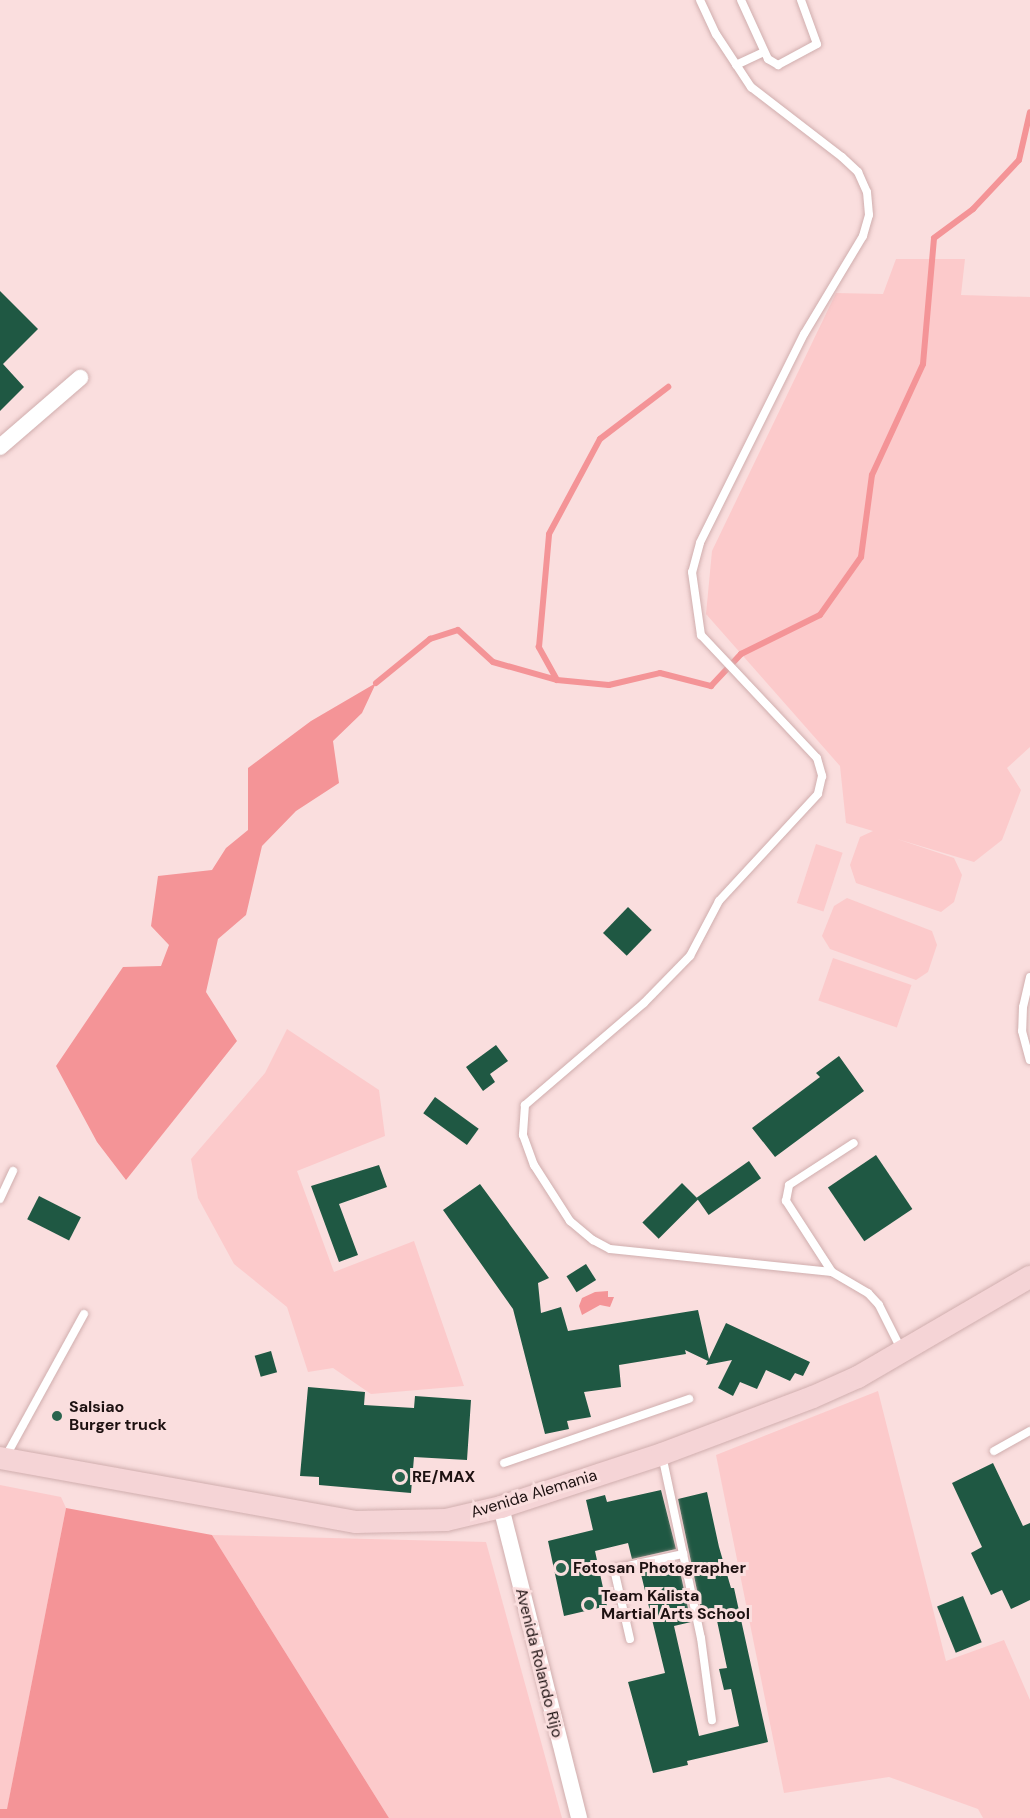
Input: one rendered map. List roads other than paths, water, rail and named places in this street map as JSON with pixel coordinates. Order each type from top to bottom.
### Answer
[{"type":"street","points":[[0,447],[80,378]]},
{"type":"street","name":"Avenida Alemania","points":[[2,1459],[356,1522],[446,1520],[501,1507],[662,1454],[813,1397],[903,1352],[1030,1277]]},
{"type":"street","name":"Avenida Rolando Rijo","points":[[501,1507],[579,1818]]},
{"type":"lane","points":[[700,0],[736,65],[770,105],[858,172],[867,192],[869,215],[863,236],[804,334],[700,543],[692,572],[693,603],[701,635],[817,758],[822,776],[818,794],[719,901],[690,956],[644,1004],[525,1105],[523,1135],[534,1165],[570,1221],[610,1249],[832,1272],[868,1293],[879,1305],[903,1352]]},
{"type":"lane","points":[[741,0],[772,65],[778,65],[817,44],[801,0]]},
{"type":"lane","points":[[736,65],[764,52]]},
{"type":"lane","points":[[1029,1054],[1023,1006],[1030,977]]},
{"type":"lane","points":[[832,1272],[786,1201],[789,1185],[854,1143]]},
{"type":"lane","points":[[0,1199],[13,1171]]},
{"type":"lane","points":[[2,1459],[84,1314]]},
{"type":"lane","points":[[504,1463],[689,1399]]},
{"type":"lane","points":[[994,1451],[1030,1431]]},
{"type":"lane","points":[[662,1454],[701,1638],[712,1720]]},
{"type":"lane","points":[[630,1639],[614,1569],[683,1554]]},
{"type":"waterway","points":[[376,683],[430,639],[458,630],[493,662],[557,680],[609,685],[660,673],[711,686],[741,654],[820,615],[861,557],[872,475],[923,364],[934,238],[973,209],[1019,160],[1030,112]]},
{"type":"waterway","points":[[557,680],[539,647],[549,534],[600,439],[668,387]]},
{"type":"place","name":"Salsiao Burger truck","points":[[57,1416]]},
{"type":"place","name":"RE/MAX","points":[[400,1477]]},
{"type":"place","name":"Fotosan Photographer","points":[[561,1568]]},
{"type":"place","name":"Team Kalista Martial Arts School","points":[[589,1605]]}]
